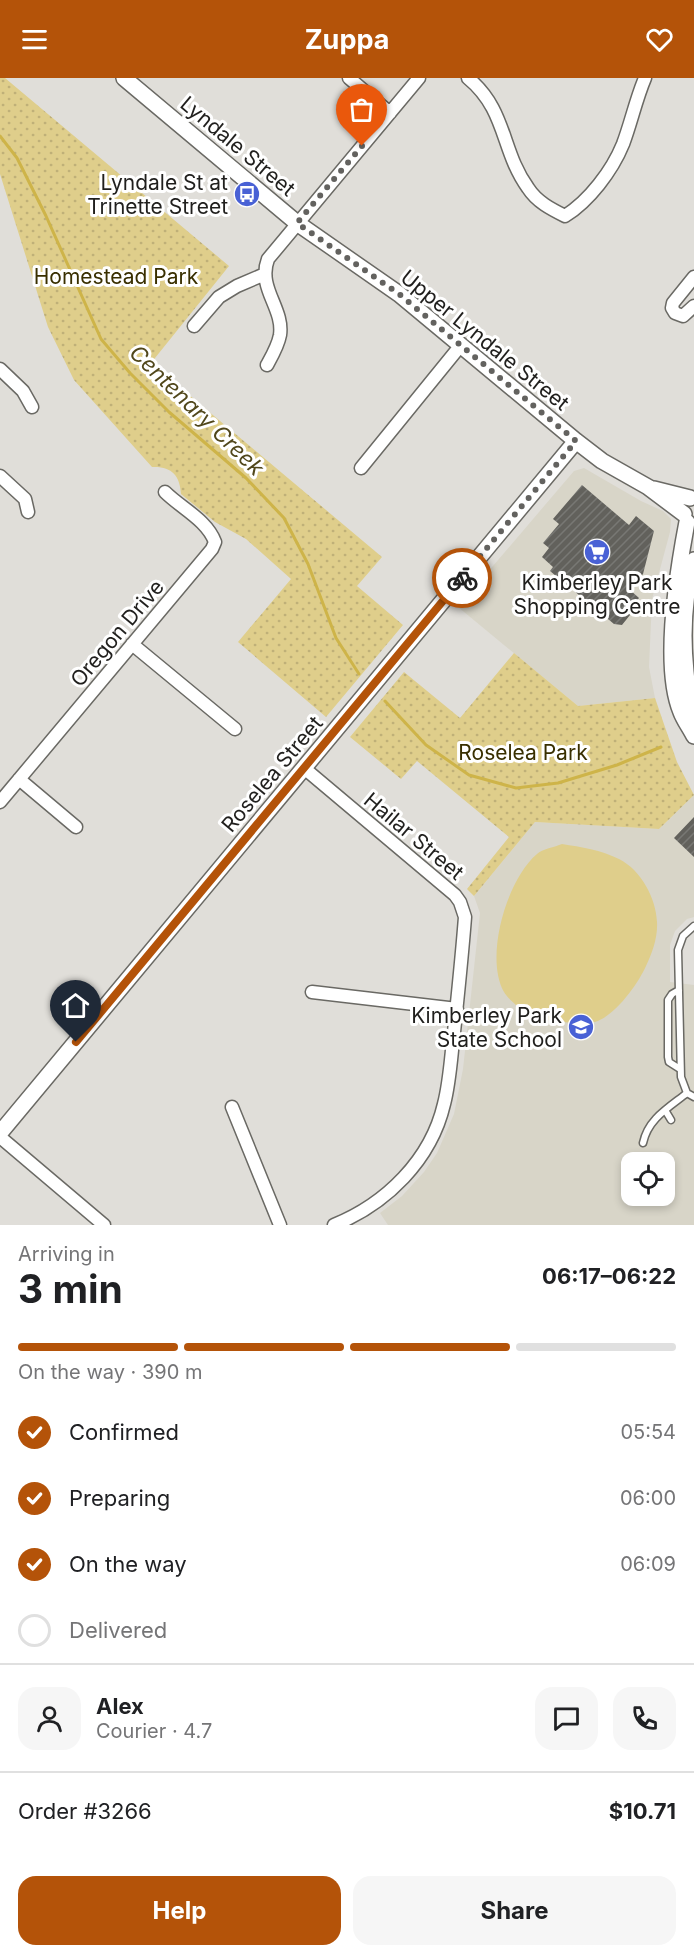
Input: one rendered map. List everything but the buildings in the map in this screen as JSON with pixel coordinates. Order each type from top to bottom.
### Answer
[{"type":"street","name":"Lyndale Street","points":[[124,78],[297,223]]},
{"type":"street","points":[[349,78],[390,112]]},
{"type":"street","points":[[267,365],[277,346],[280,333],[278,316],[267,291],[265,274],[268,259],[419,78]]},
{"type":"street","points":[[468,78],[481,89],[494,107],[517,168],[528,188],[543,204],[565,216],[579,207],[608,171],[622,146],[645,78]]},
{"type":"street","name":"Upper Lyndale Street","points":[[297,223],[399,294],[576,441],[602,461],[648,487],[688,521]]},
{"type":"street","points":[[194,326],[219,297],[265,274]]},
{"type":"street","points":[[694,277],[673,303],[672,308],[675,313],[683,316],[694,306]]},
{"type":"street","points":[[361,468],[461,345]]},
{"type":"street","points":[[0,369],[23,391],[32,407]]},
{"type":"street","name":"Roselea Street","points":[[0,1135],[576,441]]},
{"type":"street","points":[[0,476],[25,499],[28,512]]},
{"type":"street","name":"Upper Lyndale Street","points":[[648,487],[692,497]]},
{"type":"street","name":"Oregon Drive","points":[[0,802],[212,549],[215,542],[212,532],[165,492]]},
{"type":"street","points":[[692,497],[684,505],[688,521],[679,562],[679,654],[691,703],[693,732]]},
{"type":"street","points":[[679,654],[694,560]]},
{"type":"street","points":[[132,644],[235,729]]},
{"type":"street","name":"Hailar Street","points":[[304,768],[455,895],[465,917],[444,1105],[436,1129],[416,1165],[400,1183],[369,1206],[334,1225]]},
{"type":"street","points":[[19,779],[76,827]]},
{"type":"street","points":[[312,992],[456,1010]]},
{"type":"street","points":[[232,1107],[280,1225]]},
{"type":"street","points":[[0,1135],[104,1225]]},
{"type":"lane","points":[[694,926],[679,942],[680,1069],[687,1093],[694,1097]]},
{"type":"lane","points":[[679,990],[668,1000],[668,1057],[669,1062],[680,1069]]},
{"type":"lane","points":[[643,1143],[650,1123],[687,1093]]},
{"type":"lane","points":[[665,1110],[671,1120]]},
{"type":"shaded area","points":[[584,468],[663,511],[671,519],[670,532],[652,599],[649,667],[655,698],[578,706],[458,607],[574,471]]},
{"type":"shaded area","name":"Kimberley Park State School","points":[[694,795],[694,917],[687,919],[675,931],[670,945],[670,982],[694,985],[694,1225],[388,1225],[380,1213],[402,1196],[424,1172],[437,1153],[454,1114],[463,1069],[480,913],[474,896],[535,822],[659,829]]},
{"type":"green space","name":"Homestead Park","points":[[0,78],[5,78],[229,266],[151,363],[382,557],[357,586],[403,625],[326,717],[238,642],[291,579],[246,539],[215,522],[181,494],[179,482],[173,473],[164,468],[152,467],[74,380],[48,327],[0,174]]},
{"type":"green space","name":"Roselea Park","points":[[514,653],[578,706],[655,698],[677,762],[694,795],[659,829],[535,822],[474,896],[467,889],[509,837],[417,761],[401,779],[350,737],[404,672],[460,718]]},
{"type":"green space","points":[[562,844],[598,851],[627,864],[646,886],[656,913],[657,934],[654,945],[637,982],[618,1006],[603,1019],[595,1022],[561,1022],[528,1014],[506,995],[498,977],[496,959],[498,940],[508,899],[516,881],[537,854]]},
{"type":"waterway","name":"Centenary Creek","points":[[0,136],[17,158],[46,216],[101,339],[130,373],[169,412],[246,478],[284,518],[308,564],[336,638],[359,674]]},
{"type":"waterway","name":"Centenary Creek","points":[[385,701],[426,745],[469,775],[516,788],[558,783],[617,765],[661,747]]},
{"type":"way so far","points":[[362,146],[297,223],[399,294],[576,441],[462,578]]},
{"type":"place","name":"Lyndale St at Trinette Street","points":[[247,194]]},
{"type":"place","name":"Kimberley Park Shopping Centre","points":[[597,552]]},
{"type":"place","name":"Kimberley Park State School","points":[[581,1027]]},
{"type":"route","points":[[76,1042],[462,578]]}]
